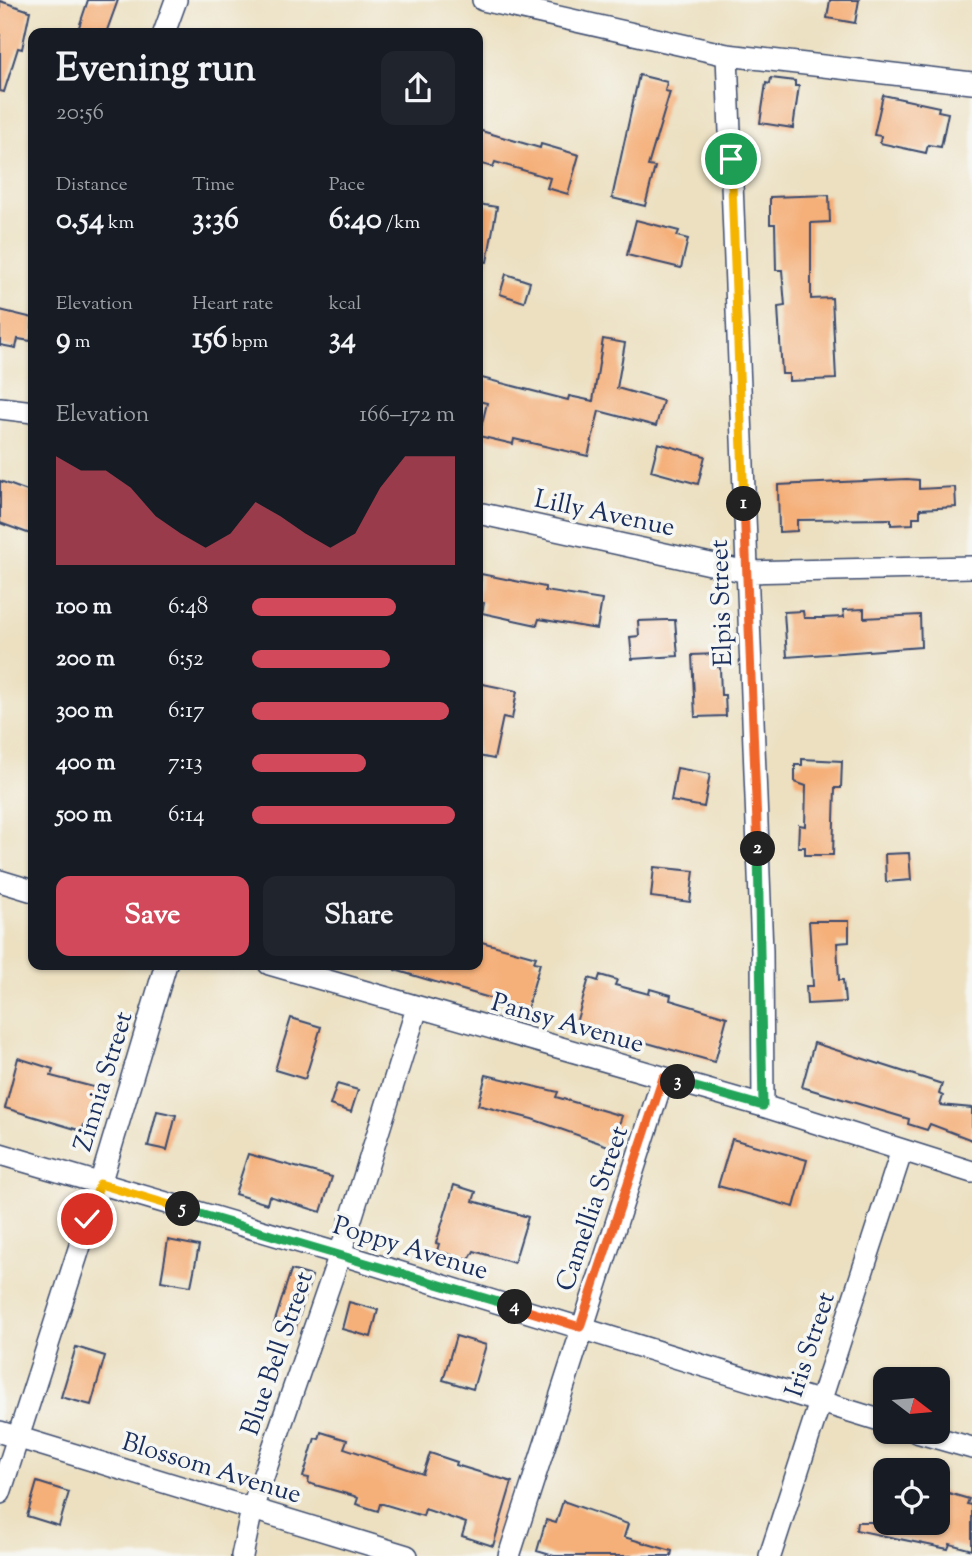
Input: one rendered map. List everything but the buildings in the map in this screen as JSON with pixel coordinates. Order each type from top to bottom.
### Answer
[{"type":"street","points":[[166,28],[176,0]]},
{"type":"street","points":[[483,0],[727,55],[972,83]]},
{"type":"street","name":"Elpis Street","points":[[727,55],[762,951],[763,1106]]},
{"type":"street","points":[[0,408],[28,411]]},
{"type":"street","name":"Lilly Avenue","points":[[483,514],[747,572],[972,567]]},
{"type":"street","points":[[0,881],[28,889]]},
{"type":"street","name":"Zinnia Street","points":[[0,1493],[10,1434],[100,1184],[164,970]]},
{"type":"street","name":"Pansy Avenue","points":[[308,970],[327,973],[417,1008],[763,1106],[972,1172]]},
{"type":"street","name":"Blue Bell Street","points":[[242,1556],[252,1509],[340,1254],[417,1008]]},
{"type":"street","name":"Camellia Street","points":[[509,1556],[580,1327],[663,1078]]},
{"type":"street","name":"Iris Street","points":[[770,1556],[902,1150]]},
{"type":"street","name":"Poppy Avenue","points":[[0,1154],[340,1254],[873,1418]]},
{"type":"street","name":"Blossom Avenue","points":[[10,1434],[407,1556]]},
{"type":"street","points":[[950,1442],[972,1448]]},
{"type":"route","points":[[87,1219],[100,1184],[580,1327],[618,1222],[663,1078],[763,1106],[762,951],[731,159]]}]
